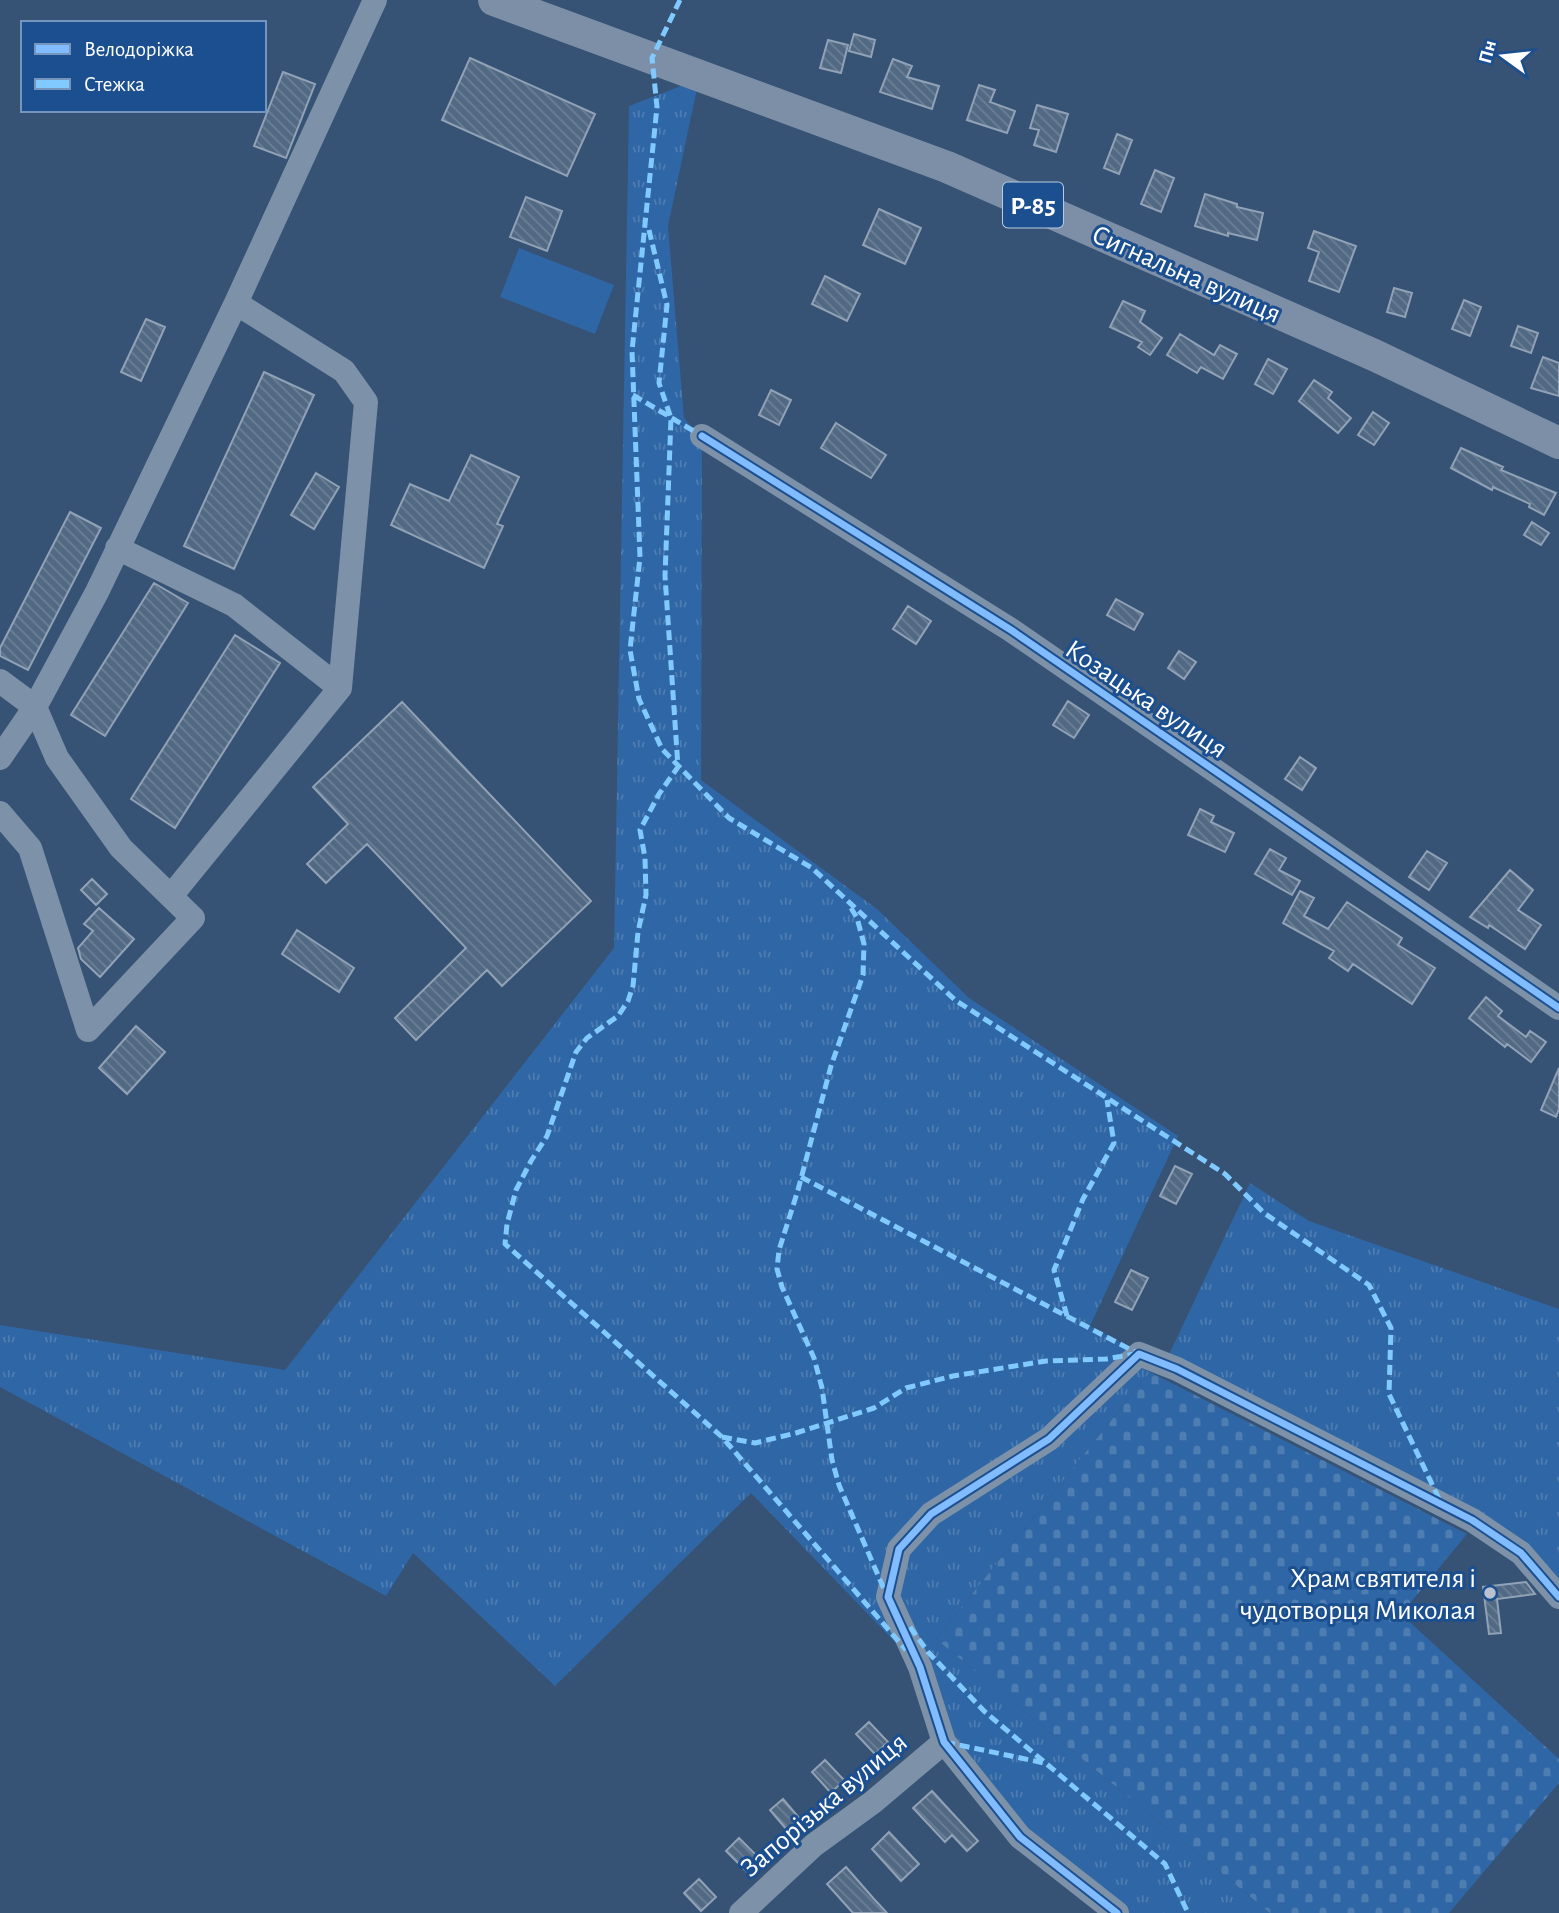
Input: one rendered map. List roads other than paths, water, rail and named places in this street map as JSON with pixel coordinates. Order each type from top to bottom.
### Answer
[{"type":"main road","name":"Сигнальна вулиця","points":[[494,0],[947,167],[1374,355],[1559,443]]},
{"type":"street","points":[[0,758],[35,707],[97,592],[236,303],[375,0]]},
{"type":"street","points":[[171,896],[341,688],[366,402],[344,371],[236,303]]},
{"type":"street","name":"Козацька вулиця","points":[[702,436],[1011,630],[1559,1007]]},
{"type":"street","points":[[117,548],[234,605],[341,688]]},
{"type":"street","points":[[0,681],[35,707],[57,758],[121,848],[193,918],[88,1030],[30,848],[0,813]]},
{"type":"street","points":[[1117,1913],[1020,1838],[944,1742],[920,1667],[888,1597],[899,1549],[931,1514],[1049,1439],[1139,1354],[1177,1369],[1472,1520],[1521,1553],[1559,1597]]},
{"type":"street","name":"Запорізька вулиця","points":[[741,1913],[814,1845],[873,1802],[944,1742]]},
{"type":"place","name":"Храм святителя і чудотворця Миколая","points":[[1490,1593]]}]
